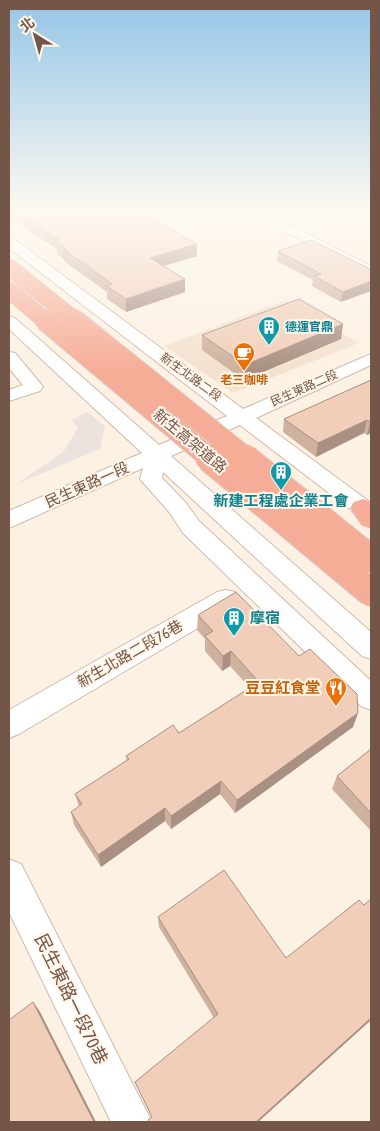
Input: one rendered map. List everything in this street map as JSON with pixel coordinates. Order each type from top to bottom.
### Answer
[{"type":"highway","name":"新生高架道路","points":[[9,267],[371,559]]},
{"type":"highway","name":"新生高架道路","points":[[9,290],[371,593]]},
{"type":"highway","points":[[322,552],[371,599]]},
{"type":"street","name":"新生北路二段","points":[[38,264],[368,514]]},
{"type":"street","points":[[355,264],[371,272]]},
{"type":"street","points":[[9,322],[161,452],[371,648]]},
{"type":"street","points":[[9,396],[34,387],[11,359],[42,352]]},
{"type":"street","name":"民生東路二段","points":[[161,452],[371,359]]},
{"type":"street","points":[[161,452],[151,479],[178,508],[191,526],[371,698]]},
{"type":"street","name":"民生東路一段","points":[[9,520],[161,452]]},
{"type":"street","name":"新生北路二段76巷","points":[[9,725],[252,584]]},
{"type":"street","name":"民生東路一段70巷","points":[[9,876],[132,1122]]},
{"type":"shaded area","name":"德運官鼎","points":[[286,300],[359,343],[233,393],[164,346]]},
{"type":"shaded area","points":[[88,412],[105,427],[100,449],[17,484],[64,451],[78,428],[71,420]]},
{"type":"building","points":[[84,264],[160,264],[185,279],[126,299],[106,286],[112,284]]},
{"type":"building","points":[[302,264],[359,264],[371,268],[371,281],[343,292],[314,276],[321,274]]},
{"type":"building","points":[[299,299],[343,324],[245,365],[202,335]]},
{"type":"building","points":[[371,380],[370,422],[367,420],[318,443],[284,419]]},
{"type":"building","points":[[236,592],[299,656],[310,649],[357,694],[358,713],[237,800],[221,781],[171,816],[165,808],[98,855],[71,812],[82,804],[75,794],[129,759],[126,756],[173,725],[179,733],[259,682],[231,651],[223,656],[205,636],[213,631],[198,615]]},
{"type":"building","points":[[371,749],[371,813],[337,776]]},
{"type":"building","points":[[224,870],[286,958],[359,900],[364,905],[371,899],[371,1018],[256,1122],[149,1122],[148,1120],[152,1117],[135,1082],[218,1014],[158,917]]},
{"type":"building","points":[[33,1002],[94,1122],[9,1122],[9,1020]]},
{"type":"place","name":"德運官鼎","points":[[269,346]]},
{"type":"place","name":"老三咖啡","points":[[244,372]]},
{"type":"place","name":"新建工程處企業工會","points":[[281,491]]},
{"type":"place","name":"摩宿","points":[[234,637]]},
{"type":"place","name":"豆豆紅食堂","points":[[336,707]]}]
